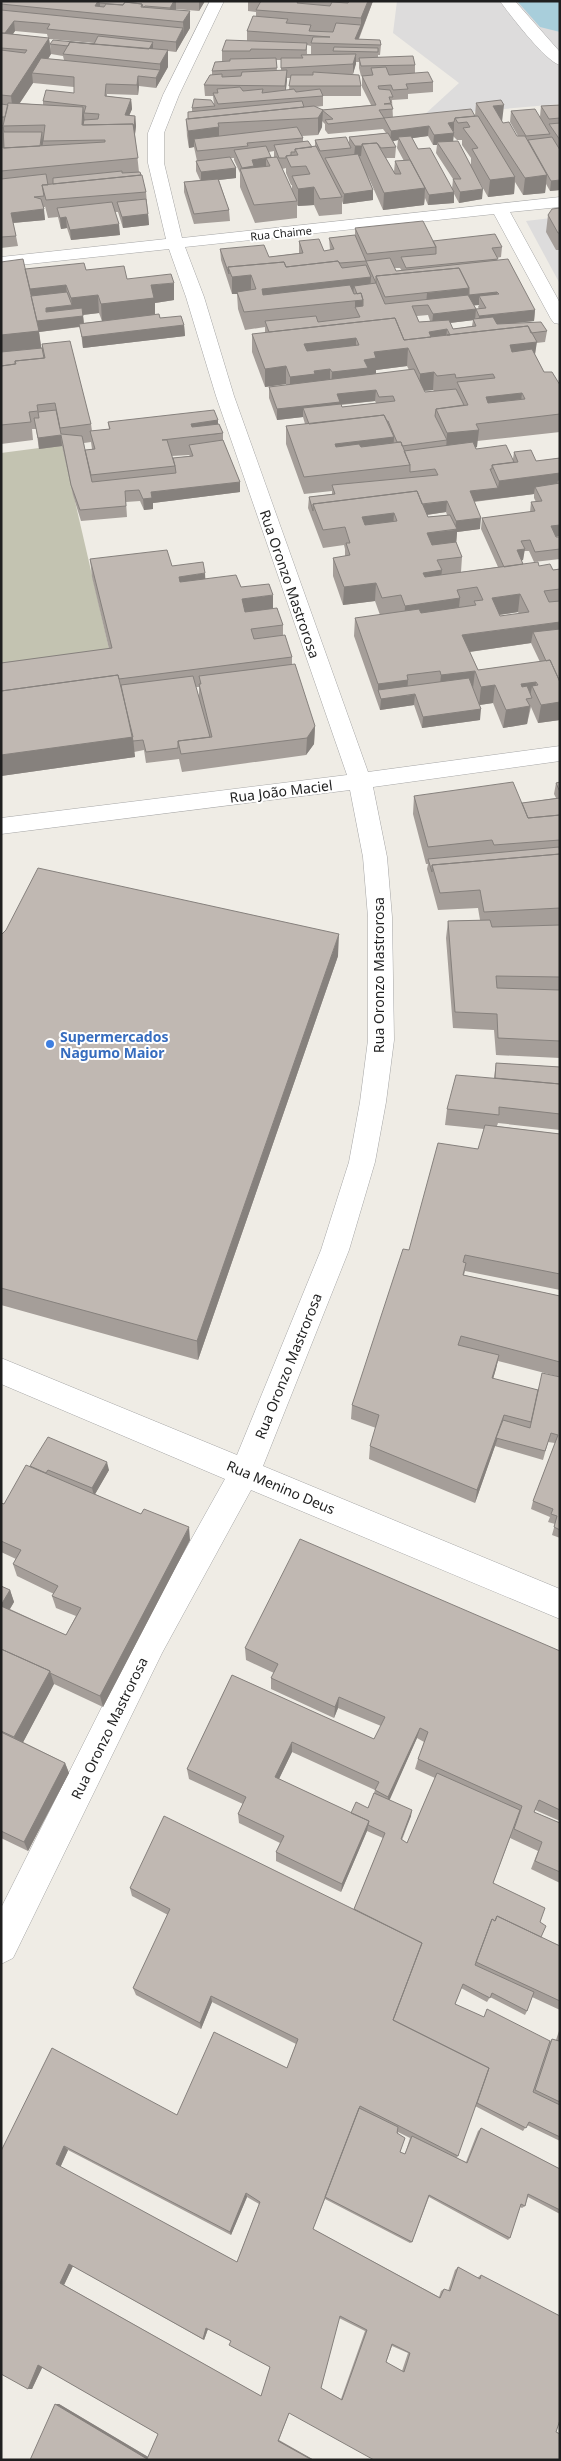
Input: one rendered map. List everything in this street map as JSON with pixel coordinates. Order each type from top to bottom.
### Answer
[{"type":"street","name":"Rua Oronzo Mastrorosa","points":[[1,1946],[151,1642],[245,1472],[336,1250],[362,1162],[373,1102],[381,1040],[380,917],[375,857],[360,781],[224,396],[195,297],[176,243],[156,163],[156,132],[171,95],[218,1]]},
{"type":"street","points":[[507,1],[539,40],[560,61]]},
{"type":"street","name":"Rua Chaime","points":[[1,262],[560,202]]},
{"type":"street","points":[[499,208],[560,319]]},
{"type":"street","name":"Rua João Maciel","points":[[1,826],[360,781],[560,753]]},
{"type":"street","name":"Rua Menino Deus","points":[[1,1371],[560,1604]]},
{"type":"shaded area","points":[[397,1],[560,1],[560,104],[423,116],[459,83],[393,33]]},
{"type":"shaded area","points":[[560,217],[560,284],[526,221]]},
{"type":"shaded area","points":[[62,445],[113,666],[1,681],[1,453]]},
{"type":"building","points":[[1,1],[98,1],[95,6],[104,7],[106,4],[123,5],[125,2],[142,4],[141,7],[190,11],[183,22],[1,4]]},
{"type":"building","points":[[99,1],[174,1],[170,8],[143,7],[142,4],[125,2],[123,5],[99,3]]},
{"type":"building","points":[[261,1],[298,1],[297,3],[330,6],[332,2],[368,1],[361,18],[256,10]]},
{"type":"building","points":[[1,10],[183,28],[176,42],[47,29],[50,24],[14,21],[5,33],[1,33]]},
{"type":"building","points":[[253,16],[288,19],[286,23],[311,25],[309,31],[333,32],[336,23],[361,25],[355,39],[380,40],[381,45],[311,43],[313,37],[330,37],[247,31]]},
{"type":"building","points":[[1,33],[49,38],[11,96],[1,95],[1,50],[25,53],[27,50],[1,48]]},
{"type":"building","points":[[98,36],[153,42],[149,49],[70,42],[68,46],[50,44],[53,40],[94,44]]},
{"type":"building","points":[[226,40],[307,43],[306,50],[251,49],[250,51],[222,51]]},
{"type":"building","points":[[70,42],[168,50],[160,64],[63,54]]},
{"type":"building","points":[[334,47],[378,48],[378,52],[333,51]]},
{"type":"building","points":[[356,54],[353,64],[281,68],[281,58],[303,58],[301,55]]},
{"type":"building","points":[[413,56],[415,65],[361,66],[359,58]]},
{"type":"building","points":[[41,58],[160,70],[156,78],[138,76],[137,85],[106,84],[105,96],[131,99],[125,115],[135,116],[134,128],[133,124],[83,125],[84,120],[98,119],[99,114],[84,113],[86,106],[43,101],[46,90],[74,93],[74,77],[32,73]]},
{"type":"building","points":[[276,58],[277,68],[212,71],[215,62],[230,61],[230,59]]},
{"type":"building","points":[[386,67],[389,75],[428,72],[433,82],[406,84],[408,89],[393,90],[391,85],[378,86],[379,89],[390,90],[393,97],[389,97],[391,103],[384,104],[391,104],[393,109],[379,110],[384,118],[328,124],[325,120],[333,119],[322,110],[376,105],[362,76],[373,75],[371,68]]},
{"type":"building","points":[[287,70],[285,86],[204,85],[210,75],[222,74],[222,77],[241,76],[242,72]]},
{"type":"building","points":[[313,72],[359,75],[361,86],[289,86],[291,75],[313,75]]},
{"type":"building","points":[[240,87],[243,91],[263,89],[262,93],[294,89],[296,92],[320,89],[323,96],[218,104],[213,93],[218,93],[217,89]]},
{"type":"building","points":[[194,99],[211,100],[215,106],[192,108]]},
{"type":"building","points":[[501,100],[504,105],[493,106],[503,123],[509,122],[517,136],[525,136],[547,175],[525,178],[476,103]]},
{"type":"building","points":[[302,101],[304,107],[188,119],[188,112]]},
{"type":"building","points":[[8,103],[83,107],[82,125],[133,124],[138,158],[1,171],[1,126],[3,126]],"holes":[[[45,125],[43,141],[105,140],[105,142],[3,148],[3,126]]]},
{"type":"building","points":[[1,104],[8,105],[5,117],[1,117]]},
{"type":"building","points":[[560,105],[560,118],[549,119],[541,106]]},
{"type":"building","points":[[314,106],[323,110],[318,118],[218,123],[219,127],[188,131],[186,119]]},
{"type":"building","points":[[471,109],[475,116],[455,118],[454,122],[448,123],[454,133],[434,135],[429,126],[391,131],[384,118]]},
{"type":"building","points":[[535,109],[550,134],[526,136],[511,111]]},
{"type":"building","points":[[478,116],[515,177],[490,180],[472,149],[478,148],[463,128],[470,127],[467,122],[458,123],[455,118]]},
{"type":"building","points":[[560,123],[560,140],[549,124]]},
{"type":"building","points":[[3,127],[4,132],[42,132],[40,146],[4,148]]},
{"type":"building","points":[[297,127],[303,138],[247,143],[248,146],[197,151],[194,139]]},
{"type":"building","points":[[388,133],[396,147],[381,148],[377,143],[355,146],[349,137]]},
{"type":"building","points":[[411,136],[418,149],[430,148],[454,192],[429,195],[398,137]]},
{"type":"building","points":[[346,137],[351,148],[320,151],[315,140]]},
{"type":"building","points":[[552,137],[560,150],[560,180],[551,181],[528,140]]},
{"type":"building","points":[[308,141],[312,147],[295,149],[295,152],[291,152],[291,155],[286,156],[286,158],[279,158],[274,145]]},
{"type":"building","points":[[458,141],[483,189],[460,192],[453,179],[461,179],[437,142]]},
{"type":"building","points":[[377,143],[395,174],[401,174],[395,161],[410,160],[425,188],[384,193],[362,144]]},
{"type":"building","points":[[266,146],[271,157],[252,160],[254,166],[242,168],[234,150]]},
{"type":"building","points":[[316,146],[342,197],[320,199],[314,187],[298,189],[292,176],[310,174],[306,166],[291,167],[286,156],[298,155],[295,149]]},
{"type":"building","points":[[358,154],[373,190],[344,194],[325,158]]},
{"type":"building","points":[[230,157],[236,168],[201,172],[196,161]]},
{"type":"building","points":[[277,157],[297,201],[254,205],[240,169],[270,166],[266,158]]},
{"type":"building","points":[[122,171],[122,173],[140,172],[141,175],[53,184],[53,178]]},
{"type":"building","points":[[46,174],[48,185],[42,185],[44,196],[34,197],[41,199],[44,209],[11,213],[16,236],[1,237],[1,179]]},
{"type":"building","points":[[142,175],[146,192],[46,200],[42,185]]},
{"type":"building","points":[[218,179],[229,210],[194,214],[184,182]]},
{"type":"building","points":[[146,199],[148,214],[122,217],[117,202]]},
{"type":"building","points":[[112,202],[119,224],[70,230],[66,217],[60,218],[57,208]]},
{"type":"building","points":[[560,208],[560,233],[558,233],[548,215],[552,209]]},
{"type":"building","points":[[423,221],[436,247],[367,254],[355,228]]},
{"type":"building","points":[[495,234],[502,247],[492,248],[498,259],[406,268],[401,257],[436,254],[436,247],[433,241]]},
{"type":"building","points":[[355,235],[366,261],[340,263],[338,261],[286,267],[284,262],[228,267],[229,274],[220,249],[264,245],[269,257],[303,253],[299,241],[319,239],[324,251],[334,249],[329,238]]},
{"type":"building","points":[[390,258],[396,271],[508,259],[535,310],[479,316],[476,309],[486,308],[479,296],[499,294],[497,292],[469,295],[469,288],[459,268],[376,276],[376,283],[366,261]]},
{"type":"building","points":[[23,259],[39,331],[1,335],[1,262]]},
{"type":"building","points":[[338,261],[342,268],[366,265],[371,277],[262,289],[263,295],[350,285],[354,294],[361,293],[363,300],[244,312],[237,292],[256,289],[251,275],[232,277],[228,267],[284,262],[286,267]]},
{"type":"building","points":[[84,263],[86,270],[124,266],[127,279],[171,274],[174,283],[151,285],[154,298],[101,304],[98,295],[71,298],[66,285],[30,289],[25,269]]},
{"type":"building","points":[[459,268],[469,288],[385,297],[376,276]]},
{"type":"building","points":[[376,283],[385,304],[468,295],[476,309],[433,314],[428,305],[412,306],[419,322],[449,320],[453,329],[476,326],[473,319],[493,317],[497,324],[541,322],[547,331],[531,333],[528,326],[450,335],[447,329],[429,332],[431,337],[404,340],[395,318],[269,332],[265,321],[316,316],[318,322],[360,317],[355,307],[363,306],[363,300],[361,293],[357,294],[354,286]]},
{"type":"building","points":[[67,292],[72,305],[46,308],[46,312],[82,308],[83,316],[37,321],[31,296]]},
{"type":"building","points":[[159,314],[160,318],[181,316],[184,325],[82,337],[79,324]]},
{"type":"building","points":[[395,318],[404,340],[528,326],[537,342],[510,345],[512,352],[532,349],[544,372],[552,372],[560,385],[560,414],[476,424],[479,430],[447,433],[436,409],[468,405],[457,382],[495,378],[493,374],[456,378],[455,374],[437,376],[434,372],[420,374],[408,348],[374,352],[376,358],[364,360],[368,368],[332,372],[330,369],[314,371],[315,374],[290,377],[286,366],[265,369],[252,334]],"holes":[[[356,338],[359,345],[307,351],[304,344]],[[522,393],[525,399],[488,403],[486,397]]]},
{"type":"building","points":[[70,341],[91,424],[60,428],[55,403],[37,405],[38,411],[29,412],[31,422],[1,425],[1,366],[16,364],[15,361],[45,358],[42,344]]},
{"type":"building","points":[[42,348],[44,358],[15,361],[15,364],[1,366],[1,352]]},
{"type":"building","points":[[414,369],[425,392],[456,389],[464,405],[436,409],[435,416],[447,440],[402,446],[401,442],[397,442],[384,415],[309,424],[303,408],[341,404],[342,407],[395,401],[393,396],[379,397],[376,390],[337,394],[340,402],[277,409],[269,387]]},
{"type":"building","points":[[56,410],[61,434],[82,436],[92,482],[176,473],[173,458],[193,456],[189,445],[223,440],[240,482],[151,492],[152,498],[143,499],[139,490],[125,491],[126,506],[80,510],[71,485],[61,435],[38,438],[34,418],[39,418],[38,412]]},
{"type":"building","points":[[214,410],[218,420],[191,424],[192,427],[219,424],[223,433],[162,440],[167,440],[175,466],[91,475],[85,450],[95,449],[90,431],[110,429],[108,422]]},
{"type":"building","points":[[384,415],[394,437],[335,444],[336,447],[359,444],[361,447],[401,442],[410,465],[304,477],[286,426]]},
{"type":"building","points":[[473,442],[476,449],[506,445],[514,462],[492,465],[492,469],[490,469],[498,488],[470,491],[481,518],[456,521],[447,501],[422,504],[417,491],[313,504],[313,511],[309,497],[335,494],[332,485],[438,475],[435,469],[410,472],[410,465],[404,451]]},
{"type":"building","points":[[531,450],[536,461],[560,458],[560,473],[499,481],[492,465],[518,462],[514,452]]},
{"type":"building","points":[[560,483],[560,525],[551,526],[556,537],[560,537],[560,549],[535,552],[530,540],[521,541],[525,549],[517,550],[523,564],[504,567],[482,518],[535,511],[531,502],[542,501],[535,487]]},
{"type":"building","points":[[417,491],[428,517],[450,515],[457,529],[427,533],[432,545],[456,542],[462,557],[437,560],[442,570],[423,573],[425,577],[538,562],[539,566],[550,564],[553,570],[560,569],[560,589],[544,591],[549,602],[560,601],[560,622],[462,635],[478,670],[550,660],[560,682],[560,702],[541,705],[532,686],[538,685],[536,682],[521,684],[522,687],[527,686],[532,698],[526,699],[530,706],[506,710],[495,685],[481,687],[475,671],[441,675],[440,671],[407,675],[408,680],[378,684],[355,618],[419,609],[421,613],[476,605],[474,601],[483,600],[477,587],[457,590],[460,598],[405,606],[401,595],[382,598],[376,583],[344,587],[333,558],[350,555],[346,543],[350,543],[345,527],[323,530],[313,504]],"holes":[[[394,513],[397,521],[365,525],[362,517]],[[520,594],[529,612],[500,616],[492,598]]]},
{"type":"building","points":[[167,550],[172,566],[203,562],[205,573],[179,577],[180,582],[236,575],[241,587],[269,584],[273,595],[242,599],[245,612],[277,608],[283,625],[251,629],[254,639],[285,635],[292,657],[119,679],[118,675],[1,691],[1,663],[112,648],[90,559]]},
{"type":"building","points":[[560,629],[560,682],[550,660],[546,661],[533,632]]},
{"type":"building","points":[[295,664],[315,726],[307,738],[181,754],[178,741],[212,737],[199,684],[201,684],[199,676]]},
{"type":"building","points":[[118,675],[133,737],[1,755],[1,691]]},
{"type":"building","points":[[193,676],[210,737],[178,741],[178,748],[146,752],[143,740],[133,741],[121,685]]},
{"type":"building","points":[[469,678],[481,709],[423,717],[415,694],[381,699],[378,690]]},
{"type":"building","points":[[513,782],[528,818],[560,815],[560,840],[494,845],[492,840],[428,847],[414,796]]},
{"type":"building","points":[[560,782],[560,792],[556,783]]},
{"type":"building","points":[[560,798],[560,815],[528,818],[522,803]]},
{"type":"building","points":[[559,847],[560,854],[432,865],[432,872],[428,859]]},
{"type":"building","points":[[560,854],[560,908],[484,912],[480,890],[440,893],[432,865]]},
{"type":"building","points":[[38,868],[339,934],[197,1341],[1,1288],[1,935],[6,930]]},
{"type":"building","points":[[490,920],[492,927],[560,925],[560,977],[496,976],[497,988],[560,990],[560,1041],[498,1038],[497,1014],[455,1012],[448,921]]},
{"type":"building","points":[[496,1063],[560,1067],[560,1084],[495,1078]]},
{"type":"building","points":[[456,1075],[560,1084],[560,1114],[499,1107],[499,1115],[447,1109]]},
{"type":"building","points":[[485,1125],[560,1134],[560,1274],[465,1255],[463,1262],[466,1263],[463,1275],[560,1296],[560,1362],[461,1336],[458,1345],[499,1355],[492,1378],[538,1390],[531,1422],[504,1415],[477,1490],[370,1446],[379,1415],[352,1405],[403,1249],[409,1250],[438,1143],[478,1149]]},
{"type":"building","points":[[542,1373],[560,1377],[560,1530],[554,1527],[557,1516],[551,1514],[553,1509],[533,1501],[558,1435],[551,1433],[545,1451],[496,1438],[503,1420],[530,1428]]},
{"type":"building","points":[[48,1437],[107,1462],[92,1488],[48,1470],[46,1473],[30,1466]]},
{"type":"building","points":[[26,1465],[141,1514],[144,1509],[189,1527],[100,1696],[1,1649],[1,1606],[66,1635],[81,1608],[52,1596],[58,1586],[13,1564],[21,1550],[1,1541],[1,1503],[4,1504]]},
{"type":"building","points":[[300,1539],[560,1651],[560,1810],[539,1800],[534,1812],[560,1823],[560,1872],[535,1861],[542,1842],[514,1829],[522,1806],[418,1759],[428,1732],[420,1728],[388,1797],[375,1790],[379,1782],[292,1742],[275,1777],[369,1821],[342,1884],[276,1852],[284,1836],[238,1814],[246,1797],[187,1769],[232,1675],[374,1739],[385,1717],[339,1697],[335,1707],[271,1678],[278,1664],[245,1648]]},
{"type":"building","points":[[1,1586],[10,1590],[1,1605]]},
{"type":"building","points":[[1,1649],[50,1671],[14,1737],[1,1731]]},
{"type":"building","points":[[1,1732],[65,1763],[24,1842],[1,1831]]},
{"type":"building","points":[[437,1773],[520,1810],[493,1883],[545,1908],[540,1922],[546,1926],[541,1937],[497,1916],[495,1921],[492,1919],[475,1965],[534,1992],[527,2011],[492,1993],[490,1998],[463,1984],[455,2004],[484,2017],[487,2009],[550,2041],[533,2092],[560,2105],[560,2137],[529,2122],[526,2128],[477,2103],[489,2068],[393,2020],[422,1943],[354,1909],[385,1833],[368,1825],[369,1821],[351,1813],[356,1802],[368,1808],[374,1793],[412,1810],[401,1839],[407,1843]]},
{"type":"building","points":[[164,1816],[422,1943],[393,2020],[489,2068],[458,2156],[360,2106],[313,2229],[440,2298],[444,2289],[450,2291],[458,2267],[480,2279],[481,2275],[560,2316],[560,2420],[556,2432],[560,2434],[560,2460],[374,2460],[289,2413],[278,2441],[312,2460],[30,2460],[55,2404],[147,2459],[158,2434],[38,2365],[28,2389],[1,2374],[1,2151],[52,2048],[177,2115],[214,2032],[287,2068],[298,2039],[211,1996],[200,2023],[133,1988],[170,1909],[130,1888]],"holes":[[[64,2146],[230,2232],[246,2193],[260,2202],[237,2262],[56,2164]],[[69,2264],[203,2339],[206,2328],[231,2341],[229,2345],[270,2367],[261,2396],[60,2283]],[[340,2316],[367,2330],[342,2400],[321,2388]],[[392,2344],[410,2353],[404,2372],[386,2362]]]},
{"type":"building","points":[[497,1916],[560,1946],[560,2001],[476,1962],[492,1919],[495,1921]]},
{"type":"building","points":[[552,2039],[559,2041],[560,2039],[560,2102],[535,2090]]},
{"type":"building","points":[[359,2108],[398,2127],[397,2133],[405,2138],[400,2152],[405,2154],[412,2136],[467,2163],[481,2128],[560,2169],[560,2210],[528,2194],[525,2206],[521,2204],[510,2238],[429,2195],[412,2242],[325,2197]]},
{"type":"waterway","points":[[545,1],[560,15]]},
{"type":"place","name":"Supermercados Nagumo Maior","points":[[50,1044]]}]
